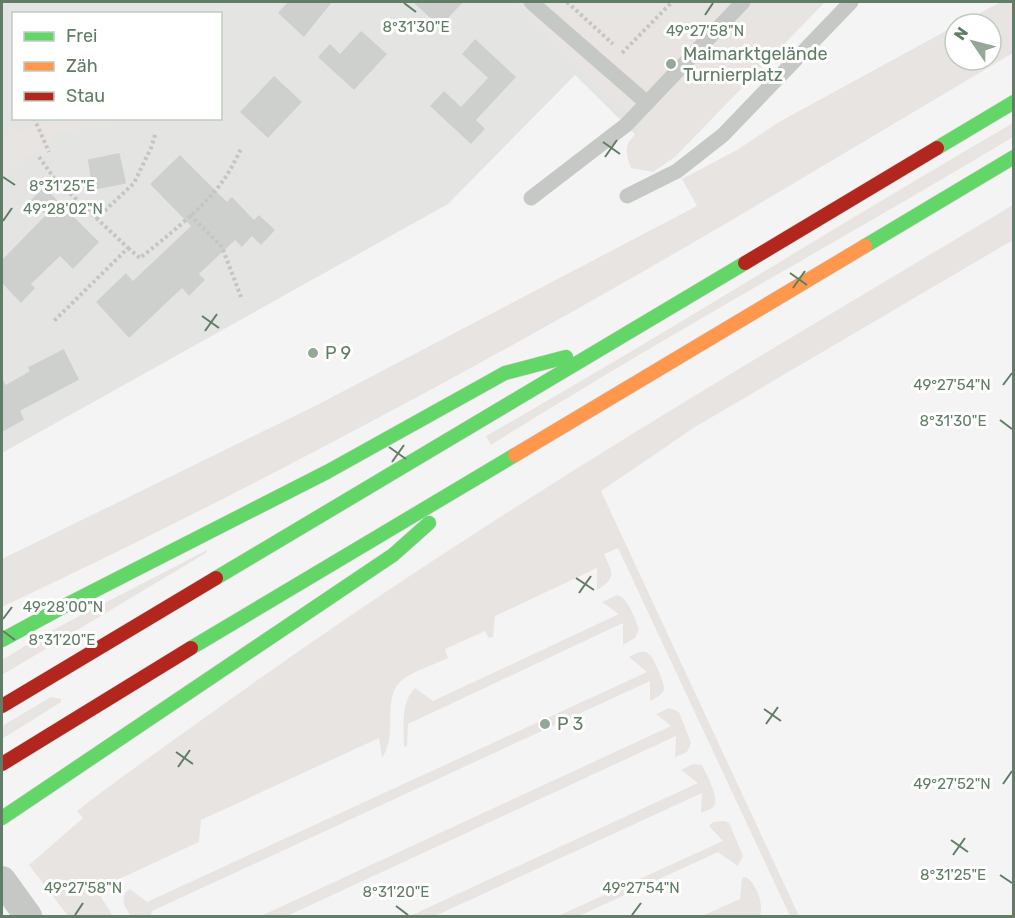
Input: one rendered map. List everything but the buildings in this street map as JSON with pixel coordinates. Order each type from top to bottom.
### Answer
[{"type":"highway","points":[[2,706],[1014,102]]},
{"type":"highway","points":[[2,764],[1014,157]]},
{"type":"highway","points":[[2,640],[327,472],[505,373],[600,349]]},
{"type":"highway","points":[[3,818],[393,555],[489,470]]},
{"type":"highway","points":[[149,737],[187,694]]},
{"type":"street","points":[[2,880],[28,916]]},
{"type":"lane","points":[[531,2],[647,103]]},
{"type":"lane","points":[[531,198],[626,125],[743,2]]},
{"type":"lane","points":[[627,196],[677,171],[723,135],[851,2]]},
{"type":"path","points":[[622,53],[672,2]]},
{"type":"path","points":[[35,120],[50,152]]},
{"type":"path","points":[[96,219],[134,183],[156,132]]},
{"type":"path","points":[[39,157],[55,179],[140,258],[190,215],[224,179],[241,149]]},
{"type":"path","points":[[190,215],[222,247],[241,297]]},
{"type":"path","points":[[54,321],[129,248]]},
{"type":"shaded area","points":[[2,2],[800,2],[655,154],[575,75],[448,204],[2,453]]},
{"type":"shaded area","name":"Maimarktgelände Turnierplatz","points":[[513,2],[825,2],[675,157],[653,172],[631,168],[628,160],[628,145],[642,126]]},
{"type":"shaded area","points":[[1001,2],[1013,2],[1013,53],[1003,59],[1003,12],[982,12]]},
{"type":"shaded area","points":[[943,33],[943,72],[981,72],[662,261],[476,365],[207,507],[2,607],[2,559],[317,405],[697,206],[682,179],[737,150],[779,122]]},
{"type":"shaded area","points":[[55,120],[122,120],[54,135],[52,143],[24,158],[2,178],[2,138],[44,122],[48,127]]},
{"type":"shaded area","points":[[1013,123],[1013,137],[620,366],[491,445],[486,436]]},
{"type":"shaded area","points":[[1013,205],[1013,240],[695,427],[601,491],[799,916],[790,916],[618,548],[604,554],[610,566],[611,575],[608,582],[597,590],[597,568],[495,616],[493,637],[489,638],[485,631],[445,649],[448,658],[417,671],[401,681],[392,698],[389,738],[382,758],[379,738],[201,820],[199,842],[104,886],[101,897],[113,916],[68,916],[29,865],[83,818],[77,811],[91,800],[347,618],[594,458]]},
{"type":"shaded area","points":[[207,550],[206,553],[2,675],[2,660],[43,635]]},
{"type":"shaded area","points":[[617,595],[625,600],[633,614],[639,629],[635,638],[623,645],[623,623],[408,724],[407,746],[404,747],[405,708],[415,688],[433,701],[619,614],[602,602]]},
{"type":"shaded area","points":[[645,652],[651,656],[664,686],[662,693],[650,701],[650,681],[152,911],[151,916],[131,916],[127,909],[123,899],[130,889],[147,902],[647,672],[629,657]]},
{"type":"shaded area","points":[[51,697],[61,699],[61,702],[2,739],[2,726]]},
{"type":"shaded area","points":[[669,708],[679,712],[691,743],[687,752],[675,757],[676,736],[287,916],[261,916],[671,726],[656,714]]},
{"type":"shaded area","points":[[693,764],[702,765],[712,786],[715,803],[710,809],[701,813],[702,793],[435,916],[410,916],[698,783],[681,770]]},
{"type":"shaded area","points":[[713,822],[729,823],[743,856],[738,866],[718,852],[579,916],[558,916],[723,841],[709,826]]},
{"type":"shaded area","points":[[746,877],[759,895],[760,916],[702,916],[740,899],[742,878]]},
{"type":"traffic: fast","points":[[937,148],[1014,102]]},
{"type":"traffic: fast","points":[[865,246],[1014,157]]},
{"type":"traffic: fast","points":[[216,578],[745,263]]},
{"type":"traffic: fast","points":[[2,640],[327,472],[505,373],[566,357]]},
{"type":"traffic: fast","points":[[191,648],[515,455]]},
{"type":"traffic: fast","points":[[2,818],[393,555],[429,523]]},
{"type":"traffic: slow","points":[[515,455],[865,246]]},
{"type":"traffic: jam","points":[[745,263],[937,148]]},
{"type":"traffic: jam","points":[[2,706],[216,578]]},
{"type":"traffic: jam","points":[[2,764],[191,648]]},
{"type":"place","name":"Maimarktgelände Turnierplatz","points":[[671,64]]},
{"type":"place","name":"P 9","points":[[313,353]]},
{"type":"place","name":"P 3","points":[[545,724]]}]
